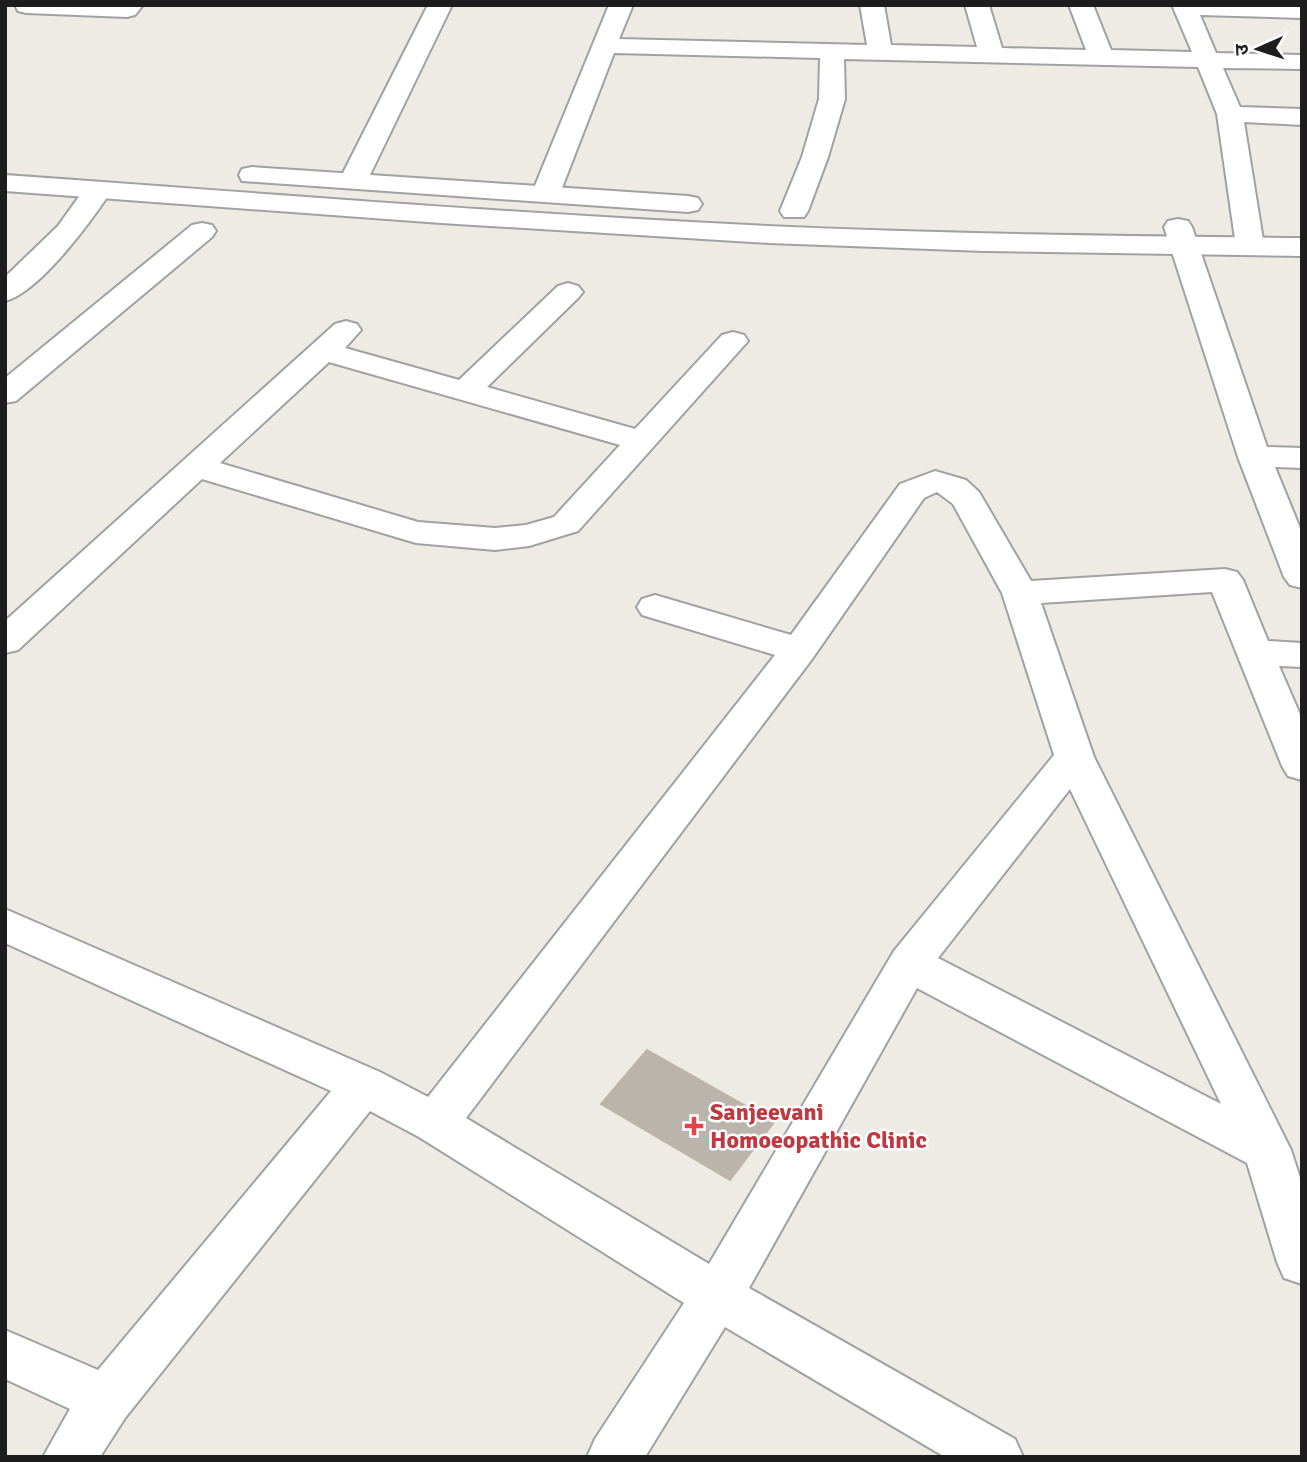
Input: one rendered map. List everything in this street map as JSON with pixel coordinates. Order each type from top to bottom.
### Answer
[{"type":"street","points":[[21,10],[127,10],[131,5]]},
{"type":"street","points":[[353,181],[440,5]]},
{"type":"street","points":[[546,193],[607,46],[621,5]]},
{"type":"street","points":[[872,5],[880,51]]},
{"type":"street","points":[[977,5],[991,53]]},
{"type":"street","points":[[1081,5],[1101,55]]},
{"type":"street","points":[[1248,237],[1230,114],[1185,6],[1302,10]]},
{"type":"street","points":[[607,46],[1101,55],[1302,62]]},
{"type":"street","points":[[794,211],[815,157],[832,99],[832,50]]},
{"type":"street","points":[[1230,114],[1302,117]]},
{"type":"street","points":[[5,161],[546,193],[1181,237]]},
{"type":"street","points":[[5,183],[490,219],[746,233],[1248,237],[1302,228]]},
{"type":"street","points":[[13,285],[83,214],[98,190]]},
{"type":"street","points":[[5,394],[201,230]]},
{"type":"street","points":[[1181,237],[1254,457],[1302,578]]},
{"type":"street","points":[[1248,237],[1302,247]]},
{"type":"street","points":[[465,391],[568,292]]},
{"type":"street","points":[[5,641],[334,340],[465,391],[641,441]]},
{"type":"street","points":[[197,467],[416,532],[495,539],[529,535],[566,524],[733,341]]},
{"type":"street","points":[[1254,457],[1302,458]]},
{"type":"street","points":[[435,1123],[799,650],[912,491],[935,481],[954,487],[967,499],[1020,593],[1074,757],[1267,1150],[1302,1262]]},
{"type":"street","points":[[1020,593],[1225,580],[1302,766]]},
{"type":"street","points":[[656,607],[799,650]]},
{"type":"street","points":[[1256,652],[1302,656]]},
{"type":"street","points":[[614,1457],[717,1296],[909,963],[1074,757]]},
{"type":"street","points":[[5,925],[364,1085],[435,1123],[717,1296],[996,1457]]},
{"type":"street","points":[[909,963],[1267,1150]]},
{"type":"street","points":[[70,1457],[106,1400],[364,1085]]},
{"type":"street","points":[[5,1354],[106,1400]]},
{"type":"building","points":[[647,1050],[774,1122],[730,1180],[601,1104]]},
{"type":"place","name":"Sanjeevani Homoeopathic Clinic","points":[[694,1126]]}]
